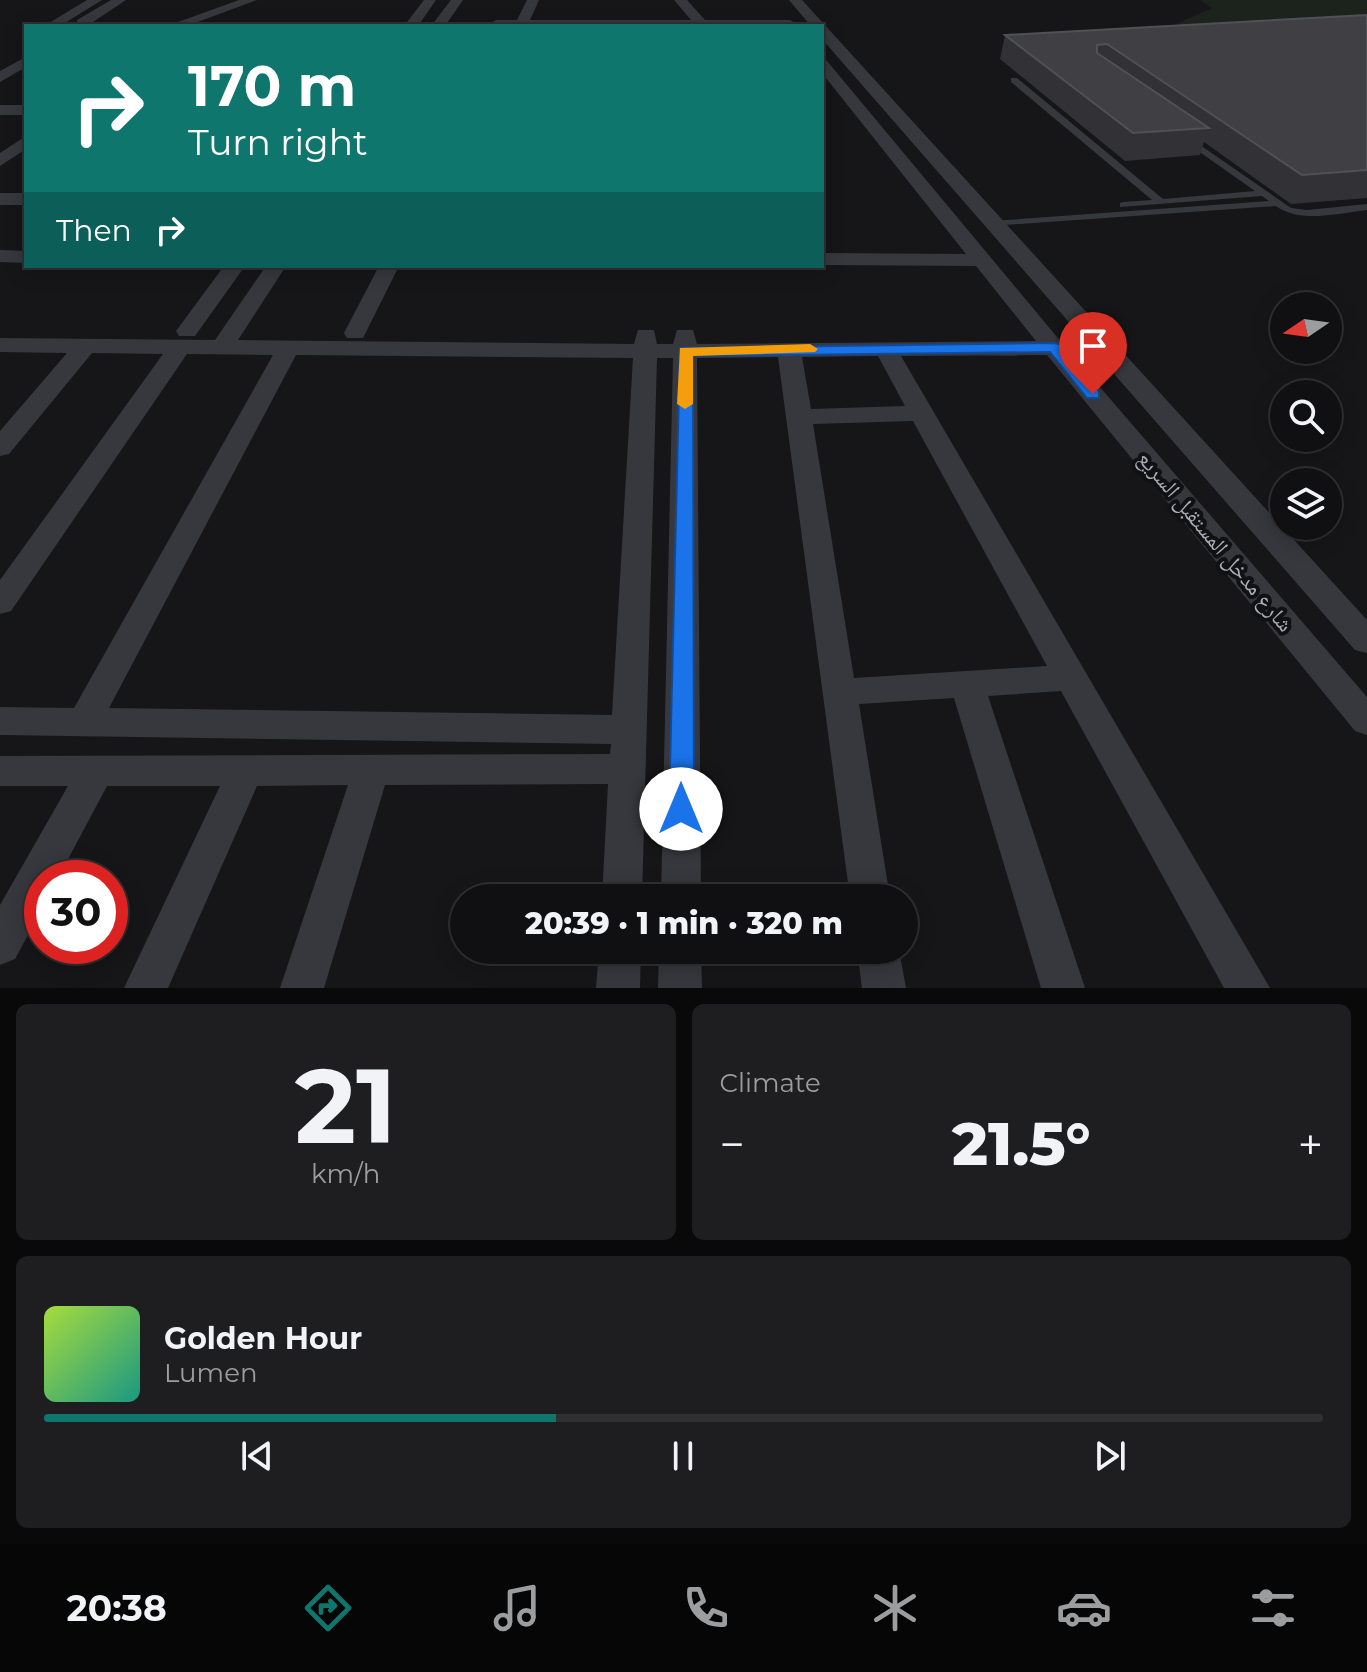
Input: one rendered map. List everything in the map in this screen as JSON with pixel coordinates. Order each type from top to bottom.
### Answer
[{"type":"street","points":[[54,24],[96,0]]},
{"type":"street","points":[[81,24],[120,0]]},
{"type":"street","points":[[180,24],[251,0]]},
{"type":"street","points":[[412,24],[430,0]]},
{"type":"street","points":[[439,24],[457,0]]},
{"type":"street","points":[[521,24],[533,0]]},
{"type":"street","points":[[680,0],[701,24]]},
{"type":"street","points":[[795,0],[816,24]]},
{"type":"street","points":[[780,12],[789,24]]},
{"type":"street","points":[[529,24],[576,18],[701,24]]},
{"type":"street","name":"شارع مدخل المستقبل السريع","points":[[824,33],[1367,641]]},
{"type":"street","points":[[3,77],[24,62]]},
{"type":"street","name":"شارع مدخل المستقبل السريع","points":[[824,66],[1367,721]]},
{"type":"street","points":[[3,77],[24,75]]},
{"type":"street","points":[[843,90],[872,88]]},
{"type":"street","points":[[0,110],[24,110]]},
{"type":"street","points":[[0,161],[23,146]]},
{"type":"street","points":[[0,199],[24,199]]},
{"type":"street","points":[[0,256],[24,257]]},
{"type":"street","points":[[824,259],[983,260]]},
{"type":"street","points":[[0,603],[234,268]]},
{"type":"street","points":[[227,340],[275,268]]},
{"type":"street","points":[[355,333],[388,268]]},
{"type":"street","points":[[0,328],[227,340],[355,333],[646,343]]},
{"type":"street","points":[[685,342],[789,349],[885,348],[1047,339],[1089,333]]},
{"type":"street","points":[[0,345],[85,346],[184,339]]},
{"type":"street","points":[[227,340],[288,348],[1047,339]]},
{"type":"street","points":[[681,884],[685,342]]},
{"type":"street","points":[[623,884],[646,343]]},
{"type":"street","points":[[0,448],[85,346]]},
{"type":"street","points":[[84,722],[288,348]]},
{"type":"street","points":[[885,348],[919,413],[1073,677],[1248,988]]},
{"type":"street","points":[[789,349],[868,884]]},
{"type":"street","points":[[799,417],[919,413]]},
{"type":"street","points":[[640,513],[683,513]]},
{"type":"street","points":[[840,692],[1073,677]]},
{"type":"street","points":[[967,684],[1063,988]]},
{"type":"street","points":[[0,721],[629,730]]},
{"type":"street","points":[[0,771],[628,769]]},
{"type":"street","points":[[0,945],[97,770]]},
{"type":"street","points":[[146,988],[245,771]]},
{"type":"street","points":[[302,988],[371,771]]},
{"type":"street","points":[[618,988],[619,964]]},
{"type":"street","points":[[680,964],[680,988]]},
{"type":"street","points":[[880,964],[884,988]]},
{"type":"lane","points":[[1014,80],[1161,202]]},
{"type":"lane","points":[[1173,129],[1288,210],[1307,213],[1367,207]]},
{"type":"lane","points":[[989,220],[1262,193]]},
{"type":"lane","points":[[989,220],[1275,203]]},
{"type":"shaded area","points":[[1200,0],[1367,0],[1367,37],[1111,53],[1083,40],[1181,27],[1179,23],[1212,8]]},
{"type":"building","points":[[1367,15],[1367,170],[1302,175],[1107,44],[1097,45],[1097,53],[1209,128],[1133,133],[1005,35]]},
{"type":"slow traffic","points":[[685,404],[685,351],[810,349]]},
{"type":"route","points":[[681,809],[685,351],[1054,348],[1093,394]]}]
